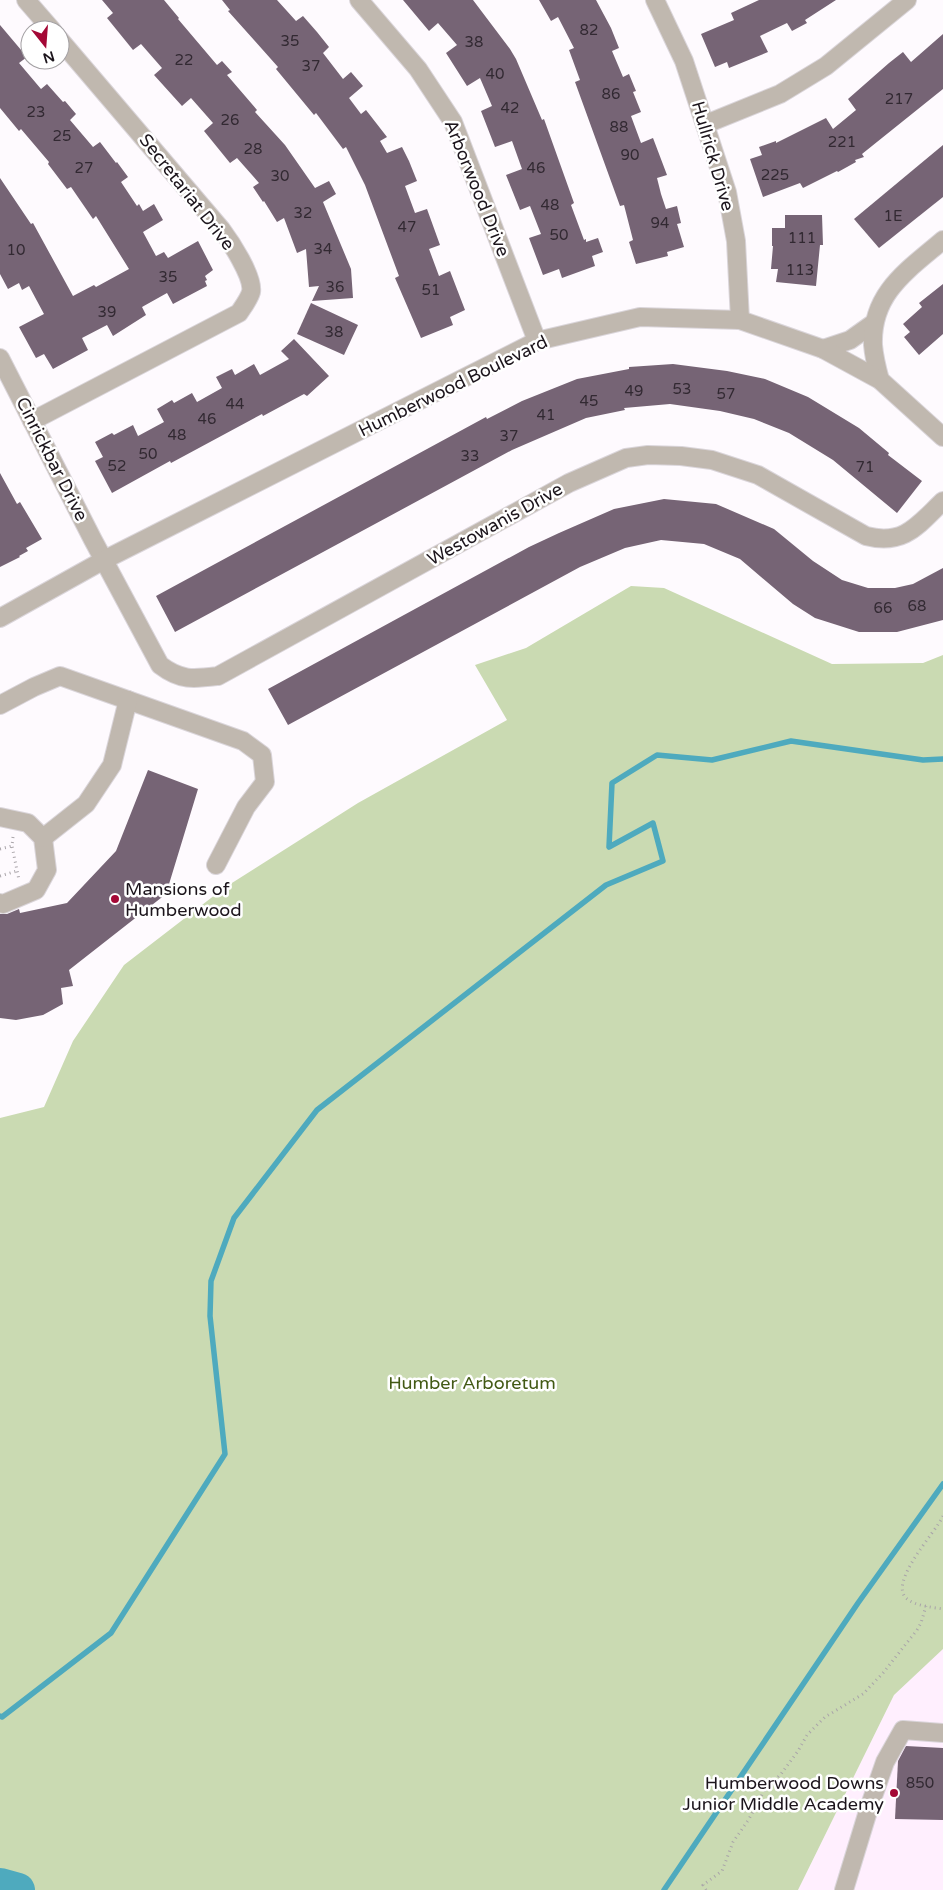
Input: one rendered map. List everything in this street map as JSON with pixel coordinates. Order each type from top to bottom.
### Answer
[{"type":"street","points":[[26,0],[43,20]]},
{"type":"street","name":"Arborwood Drive","points":[[359,0],[418,69],[453,122],[537,341]]},
{"type":"street","name":"Hullrick Drive","points":[[655,0],[684,61],[727,192],[736,241],[740,320]]},
{"type":"street","points":[[706,124],[780,94],[826,66],[907,0]]},
{"type":"street","name":"Secretariat Drive","points":[[32,421],[240,313],[251,292],[250,281],[231,243],[221,229],[70,52]]},
{"type":"street","points":[[880,380],[873,344],[874,323],[888,290],[943,240]]},
{"type":"street","name":"Humberwood Boulevard","points":[[0,618],[104,560],[537,341],[640,316],[740,320],[823,349],[880,380],[943,437]]},
{"type":"street","points":[[823,349],[850,340],[874,323]]},
{"type":"street","name":"Cinrickbar Drive","points":[[0,358],[104,560]]},
{"type":"street","name":"Westowanis Drive","points":[[104,560],[160,665],[172,674],[183,678],[198,678],[218,676],[569,483],[626,458],[648,455],[681,456],[712,460],[758,475],[866,536],[884,540],[906,534],[943,501]]},
{"type":"street","points":[[0,705],[34,686],[60,676],[243,741],[262,755],[265,782],[246,807],[216,865]]},
{"type":"street","points":[[43,838],[86,804],[112,765],[128,700]]},
{"type":"street","points":[[0,903],[3,904],[36,890],[46,870],[43,838],[28,823],[8,818]]},
{"type":"street","points":[[844,1890],[885,1762],[903,1730],[943,1733]]},
{"type":"path","points":[[8,818],[17,871],[26,894]]},
{"type":"path","points":[[0,849],[12,846]]},
{"type":"path","points":[[0,876],[17,871]]},
{"type":"path","points":[[943,1516],[940,1523],[924,1543],[903,1582],[902,1590],[906,1598],[926,1606],[943,1609]]},
{"type":"path","points":[[706,1890],[703,1885],[722,1870],[733,1842],[749,1819],[764,1791],[781,1774],[807,1735],[825,1717],[863,1694],[883,1673],[921,1623],[926,1606]]},
{"type":"shaded area","name":"Humberwood Downs Junior Middle Academy","points":[[943,1649],[943,1890],[798,1890],[894,1695]]},
{"type":"green space","name":"Humber Arboretum","points":[[631,586],[664,588],[832,664],[923,663],[943,655],[943,1649],[894,1695],[798,1890],[0,1890],[0,1118],[44,1107],[73,1041],[124,965],[224,888],[358,803],[507,720],[475,665],[526,648]]},
{"type":"building","points":[[102,0],[164,0],[217,65],[222,61],[232,72],[227,75],[257,110],[255,112],[285,145],[315,188],[329,181],[336,194],[323,202],[351,269],[353,298],[312,301],[319,286],[309,287],[306,249],[297,253],[284,218],[277,222],[253,187],[259,183],[237,158],[230,163],[204,131],[213,123],[191,98],[182,106],[154,75],[162,68],[141,44],[133,50],[107,18],[113,13]]},
{"type":"building","points":[[222,0],[277,0],[296,21],[303,16],[317,32],[329,47],[323,53],[343,79],[351,72],[363,86],[349,98],[361,114],[366,110],[387,137],[380,141],[387,153],[402,147],[409,161],[417,181],[405,186],[415,213],[427,209],[440,245],[429,249],[439,276],[450,271],[465,310],[450,317],[453,325],[421,338],[395,278],[399,276],[365,185],[346,147],[343,149],[316,113],[314,115],[276,69],[278,67],[228,11],[230,10]]},
{"type":"building","points":[[403,0],[473,0],[510,49],[542,120],[544,119],[574,203],[571,205],[584,240],[586,239],[586,242],[598,238],[603,252],[592,256],[595,266],[562,278],[559,269],[543,275],[529,238],[541,234],[530,206],[520,210],[506,175],[522,169],[512,141],[495,147],[481,111],[492,106],[480,78],[467,86],[446,53],[457,45],[438,23],[429,31]]},
{"type":"building","points":[[539,0],[596,0],[611,28],[619,48],[612,51],[623,77],[629,74],[636,91],[633,92],[641,112],[631,116],[641,143],[653,138],[667,175],[657,178],[666,209],[677,206],[681,223],[677,224],[684,247],[667,252],[668,256],[636,264],[629,242],[633,240],[624,205],[620,206],[575,82],[580,80],[569,50],[574,48],[558,17],[551,21]]},
{"type":"building","points":[[759,0],[836,0],[805,20],[807,23],[792,31],[787,23],[760,36],[768,52],[729,68],[727,62],[715,67],[701,34],[734,20],[731,13]]},
{"type":"building","points":[[0,25],[20,49],[20,70],[25,70],[41,89],[47,84],[63,102],[65,101],[76,114],[70,120],[93,147],[100,142],[128,177],[121,182],[137,206],[139,204],[143,211],[154,204],[163,220],[143,232],[156,256],[164,252],[168,258],[198,241],[213,270],[205,276],[207,286],[173,304],[167,293],[142,307],[146,315],[113,336],[107,325],[82,338],[88,350],[53,369],[44,354],[36,358],[19,327],[44,314],[29,286],[22,290],[19,283],[8,289],[0,274],[0,178],[31,224],[33,223],[73,296],[94,285],[96,287],[129,269],[96,216],[93,219],[71,187],[67,189],[48,164],[49,162],[0,108]]},
{"type":"building","points":[[943,34],[943,89],[862,154],[864,157],[855,160],[856,162],[803,188],[800,183],[763,197],[750,159],[762,155],[759,147],[776,141],[776,143],[826,118],[833,129],[856,110],[848,99],[889,63],[903,52],[911,62]]},
{"type":"building","points":[[943,145],[943,197],[879,248],[854,219]]},
{"type":"building","points":[[785,215],[822,215],[823,245],[820,245],[816,286],[776,282],[778,269],[771,269],[772,228],[785,228]]},
{"type":"building","points":[[943,284],[943,334],[919,355],[904,337],[910,332],[903,324],[922,307],[919,303]]},
{"type":"building","points":[[311,303],[358,325],[344,355],[297,334]]},
{"type":"building","points":[[294,339],[329,376],[307,396],[304,394],[263,416],[262,414],[112,493],[95,461],[103,457],[95,442],[133,425],[138,436],[164,422],[157,409],[172,400],[174,403],[192,393],[197,402],[222,388],[216,377],[232,369],[235,375],[254,364],[260,375],[289,359],[281,351]]},
{"type":"building","points":[[673,364],[727,371],[765,379],[808,397],[859,428],[889,453],[888,455],[922,481],[897,513],[833,460],[789,433],[754,419],[720,411],[670,404],[624,408],[625,410],[586,418],[512,450],[175,632],[156,596],[486,417],[487,419],[522,401],[577,379],[629,369],[629,367]]},
{"type":"building","points":[[0,473],[17,504],[20,502],[42,539],[26,548],[28,551],[20,557],[0,567]]},
{"type":"building","points":[[664,499],[716,504],[774,529],[813,561],[842,580],[868,588],[895,588],[913,584],[943,568],[943,620],[897,632],[859,632],[815,618],[793,604],[740,559],[704,544],[661,540],[625,548],[580,567],[288,725],[268,689],[529,547],[614,509]]},
{"type":"building","name":"Mansions of Humberwood","points":[[148,770],[198,789],[166,894],[69,970],[73,986],[61,988],[63,1004],[43,1015],[16,1020],[0,1018],[0,914],[7,914],[19,909],[20,913],[67,903],[116,851]]},
{"type":"building","points":[[906,1746],[943,1748],[943,1820],[895,1819],[898,1761]]},
{"type":"waterway","points":[[0,1716],[2,1717],[111,1633],[225,1454],[210,1316],[211,1281],[234,1218],[317,1110],[606,885],[663,861],[653,823],[609,847],[612,783],[657,755],[712,760],[791,741],[923,760],[943,759]]},
{"type":"waterway","points":[[664,1890],[858,1603],[943,1484]]},
{"type":"waterway","points":[[0,1885],[18,1890]]},
{"type":"waterway","points":[[0,1886],[12,1890]]},
{"type":"place","name":"Mansions of Humberwood","points":[[115,899]]},
{"type":"place","name":"Humberwood Downs Junior Middle Academy","points":[[894,1793]]}]
